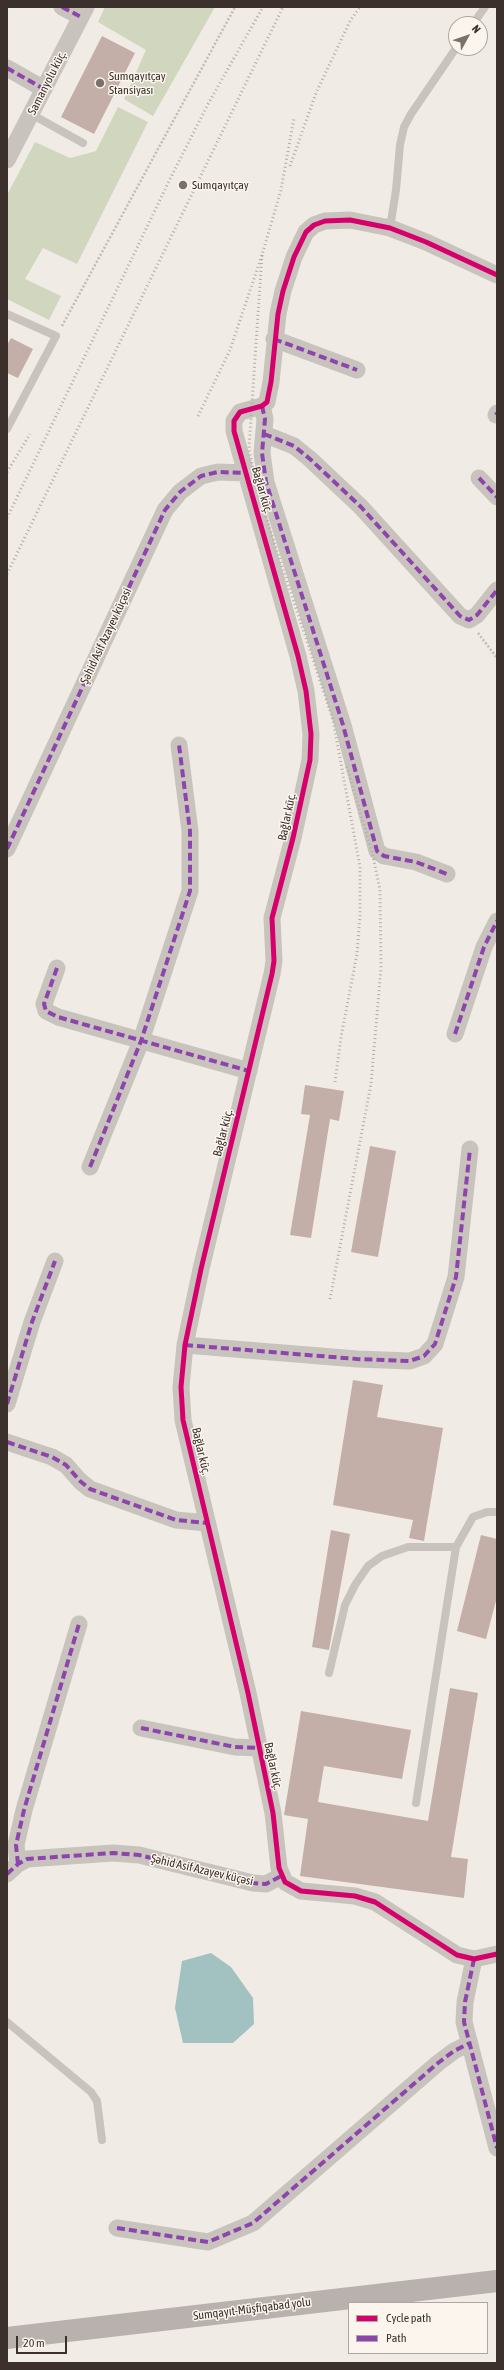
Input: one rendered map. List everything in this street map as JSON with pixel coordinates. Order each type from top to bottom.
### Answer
[{"type":"main road","name":"Sumqayıt-Müşfiqabad yolu","points":[[7,2338],[497,2281]]},
{"type":"street","points":[[62,7],[83,12]]},
{"type":"street","name":"Samanyolu küç.","points":[[7,160],[83,12]]},
{"type":"street","points":[[7,68],[44,89]]},
{"type":"street","points":[[447,874],[416,862],[384,856],[377,851],[343,725],[266,482],[262,453],[265,414],[256,407],[269,397],[274,339],[283,291],[294,257],[306,232],[314,225],[336,220],[372,224],[390,228],[426,242],[497,275]]},
{"type":"street","points":[[274,339],[357,370]]},
{"type":"street","name":"Bağlar küç.","points":[[256,407],[240,412],[234,421],[234,431],[298,656],[306,691],[311,734],[310,760],[294,838],[272,918],[274,961],[272,974],[200,1269],[185,1345],[181,1387],[184,1420],[248,1693],[273,1813],[281,1876]]},
{"type":"street","points":[[264,434],[289,442],[310,459],[361,507],[460,616],[469,620],[477,615],[497,590]]},
{"type":"street","name":"Şəhid Asif Azayev küçəsi","points":[[7,849],[165,510],[180,492],[201,476],[218,472],[246,473]]},
{"type":"street","points":[[479,478],[497,497]]},
{"type":"street","points":[[90,1167],[141,1041],[190,891],[192,866],[190,831],[179,745]]},
{"type":"street","points":[[455,1034],[484,947],[497,921]]},
{"type":"street","points":[[57,968],[44,1004],[46,1011],[58,1017],[249,1071]]},
{"type":"street","points":[[185,1345],[356,1359],[410,1361],[424,1356],[435,1344],[456,1277],[470,1149]]},
{"type":"street","points":[[7,1404],[32,1322],[55,1261]]},
{"type":"street","points":[[7,1442],[52,1457],[66,1465],[80,1481],[90,1489],[176,1520],[207,1523]]},
{"type":"street","points":[[12,1869],[24,1810],[79,1624]]},
{"type":"street","points":[[141,1728],[235,1747],[259,1748]]},
{"type":"street","name":"Şəhid Asif Azayev küçəsi","points":[[12,1869],[38,1857],[113,1853],[140,1855],[253,1883],[266,1884],[281,1876]]},
{"type":"street","points":[[281,1876],[285,1882],[300,1890],[355,1896],[375,1902],[441,1947],[457,1955],[474,1959],[497,1954]]},
{"type":"street","points":[[474,1959],[465,2002],[464,2022],[468,2044],[497,2148]]},
{"type":"street","points":[[117,2228],[208,2242],[253,2223],[438,2063],[454,2051],[468,2044]]},
{"type":"lane","points":[[479,16],[485,7]]},
{"type":"lane","points":[[390,228],[396,190],[400,145],[404,127],[411,114],[451,56]]},
{"type":"lane","points":[[31,114],[83,143]]},
{"type":"lane","points":[[7,314],[56,336],[7,429]]},
{"type":"lane","points":[[416,1803],[456,1547],[473,1517],[487,1512],[497,1512]]},
{"type":"lane","points":[[329,1673],[345,1605],[355,1584],[368,1566],[382,1556],[408,1547],[456,1547]]},
{"type":"lane","points":[[7,2022],[91,2092],[97,2101],[102,2140]]},
{"type":"path","points":[[56,336],[235,7]]},
{"type":"path","points":[[469,620],[497,658]]},
{"type":"green space","points":[[105,7],[215,7],[153,116],[124,99],[146,50],[98,22]]},
{"type":"green space","points":[[118,107],[148,122],[77,264],[43,248],[25,279],[61,296],[49,320],[7,299],[7,195],[35,142],[70,158],[96,151]]},
{"type":"water","points":[[211,1953],[231,1967],[253,1998],[254,2024],[233,2043],[183,2043],[175,2008],[182,1961]]},
{"type":"building","points":[[102,36],[135,53],[94,134],[61,117]]},
{"type":"building","points":[[11,338],[33,349],[18,378],[7,373],[7,345]]},
{"type":"building","points":[[305,1085],[344,1091],[339,1121],[330,1119],[311,1238],[290,1235],[310,1115],[301,1114]]},
{"type":"building","points":[[370,1146],[396,1151],[378,1257],[351,1252]]},
{"type":"building","points":[[353,1380],[383,1385],[377,1417],[443,1428],[424,1541],[409,1538],[413,1520],[333,1505]]},
{"type":"building","points":[[331,1530],[350,1534],[329,1650],[312,1647]]},
{"type":"building","points":[[481,1535],[497,1539],[497,1597],[486,1639],[457,1631]]},
{"type":"building","points":[[450,1688],[478,1693],[451,1857],[468,1859],[464,1898],[300,1876],[308,1819],[284,1815],[301,1711],[411,1730],[402,1779],[324,1766],[318,1802],[428,1821]]},
{"type":"railway","points":[[7,518],[171,177],[208,104],[263,7]]},
{"type":"railway","points":[[7,574],[283,7]]},
{"type":"railway","points":[[290,166],[316,93],[350,21],[360,7]]},
{"type":"railway","points":[[198,416],[230,350],[262,255],[281,190],[294,118]]},
{"type":"railway","points":[[262,255],[249,448],[258,493],[333,720],[360,867],[360,916],[357,954],[341,1037],[335,1082]]},
{"type":"railway","points":[[7,472],[30,434]]},
{"type":"railway","points":[[330,1299],[371,1084],[381,968],[380,890],[372,852],[346,764]]},
{"type":"marked path","points":[[62,7],[81,17]]},
{"type":"marked path","points":[[7,68],[44,89]]},
{"type":"marked path","points":[[274,339],[357,370]]},
{"type":"marked path","points":[[262,406],[265,419],[262,453],[266,482],[343,725],[377,851],[384,856],[416,862],[447,874]]},
{"type":"marked path","points":[[264,434],[294,446],[310,459],[361,507],[460,616],[469,620],[477,615],[497,590]]},
{"type":"marked path","points":[[7,849],[165,510],[180,492],[201,476],[218,472],[246,473]]},
{"type":"marked path","points":[[479,478],[497,497]]},
{"type":"marked path","points":[[90,1167],[141,1041],[190,891],[190,831],[179,745]]},
{"type":"marked path","points":[[455,1034],[484,947],[497,921]]},
{"type":"marked path","points":[[57,968],[44,1004],[46,1011],[58,1017],[249,1071]]},
{"type":"marked path","points":[[185,1345],[357,1359],[410,1361],[424,1356],[435,1344],[456,1277],[470,1149]]},
{"type":"marked path","points":[[7,1404],[32,1322],[55,1261]]},
{"type":"marked path","points":[[7,1442],[52,1457],[66,1465],[80,1481],[90,1489],[176,1520],[207,1523]]},
{"type":"marked path","points":[[18,1864],[16,1845],[24,1810],[79,1624]]},
{"type":"marked path","points":[[141,1728],[235,1747],[259,1748]]},
{"type":"marked path","points":[[7,1874],[18,1864],[27,1859],[113,1853],[139,1855],[253,1883],[266,1884],[281,1876]]},
{"type":"marked path","points":[[474,1959],[465,2002],[464,2022],[497,2148]]},
{"type":"marked path","points":[[117,2228],[208,2242],[253,2223],[438,2063],[454,2051],[468,2044]]},
{"type":"cycle path","points":[[497,275],[426,242],[390,228],[350,220],[325,221],[314,225],[306,232],[294,257],[283,291],[278,314],[271,382],[267,402],[262,406],[240,412],[234,421],[234,431],[298,656],[306,691],[311,734],[310,760],[293,838],[272,918],[274,961],[272,974],[201,1269],[185,1345],[181,1387],[183,1420],[248,1693],[273,1813],[279,1868],[285,1882],[301,1891],[355,1896],[375,1902],[457,1955],[474,1959],[497,1954]]},
{"type":"place","name":"Sumqayıtçay Stansiyası","points":[[100,83]]},
{"type":"place","name":"Sumqayıtçay","points":[[183,185]]}]
